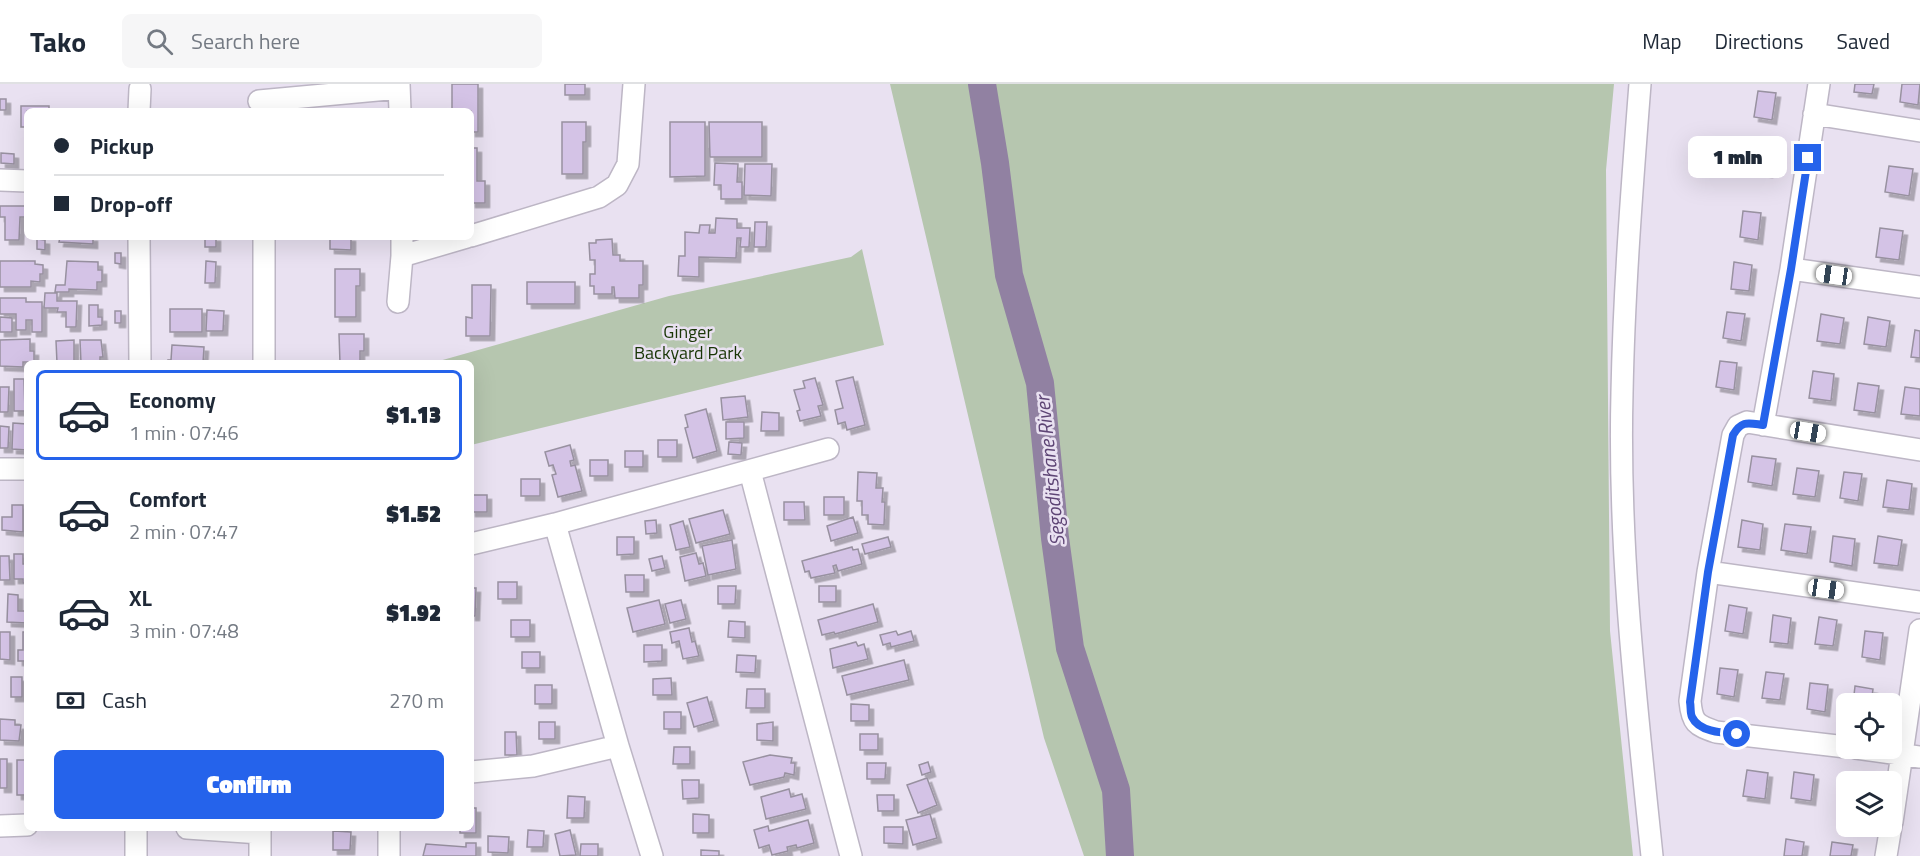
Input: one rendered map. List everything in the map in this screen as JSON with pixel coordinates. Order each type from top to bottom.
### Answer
[{"type":"street","points":[[474,235],[599,197],[617,184],[628,164],[634,84]]},
{"type":"street","points":[[1640,84],[1630,208],[1622,405],[1625,568],[1652,856]]},
{"type":"street","points":[[1763,425],[1791,269],[1819,84]]},
{"type":"street","points":[[258,99],[399,86],[400,108]]},
{"type":"street","points":[[139,108],[140,89]]},
{"type":"street","points":[[1814,114],[1920,131]]},
{"type":"street","points":[[0,180],[24,181]]},
{"type":"street","points":[[140,240],[140,360]]},
{"type":"street","points":[[264,240],[264,360]]},
{"type":"street","points":[[398,302],[402,247],[447,240]]},
{"type":"street","points":[[1791,269],[1920,287]]},
{"type":"street","points":[[1836,746],[1716,732],[1699,726],[1692,716],[1690,702],[1708,572],[1733,435],[1738,426],[1747,423],[1920,450]]},
{"type":"street","points":[[474,543],[555,524],[828,449]]},
{"type":"street","points":[[0,469],[24,469]]},
{"type":"street","points":[[750,471],[851,856]]},
{"type":"street","points":[[555,524],[652,856]]},
{"type":"street","points":[[1708,572],[1920,602]]},
{"type":"street","points":[[1902,787],[1911,755],[1920,630]]},
{"type":"street","points":[[474,772],[533,766],[618,746]]},
{"type":"street","points":[[0,826],[24,825]]},
{"type":"street","points":[[135,856],[136,831]]},
{"type":"street","points":[[260,831],[260,856]]},
{"type":"street","points":[[389,831],[389,856]]},
{"type":"street","points":[[1886,856],[1889,837]]},
{"type":"green space","points":[[890,84],[1614,84],[1606,170],[1610,631],[1633,856],[1084,856],[1044,738]]},
{"type":"green space","name":"Ginger Backyard Park","points":[[862,249],[884,345],[474,444],[474,360],[443,360],[669,296],[851,257]]},
{"type":"building","points":[[452,84],[478,84],[478,132],[474,132],[474,108],[452,108]]},
{"type":"building","points":[[565,84],[585,84],[585,95],[565,95]]},
{"type":"building","points":[[1855,84],[1874,84],[1872,94],[1854,92]]},
{"type":"building","points":[[1902,84],[1920,84],[1918,105],[1900,102]]},
{"type":"building","points":[[1758,91],[1776,93],[1772,120],[1754,117]]},
{"type":"building","points":[[0,99],[6,99],[6,110],[0,110]]},
{"type":"building","points":[[21,106],[49,106],[49,108],[24,108],[24,127],[21,127]]},
{"type":"building","points":[[562,122],[586,122],[586,142],[583,142],[583,174],[562,174]]},
{"type":"building","points":[[670,122],[705,122],[705,176],[670,177]]},
{"type":"building","points":[[709,122],[762,122],[762,157],[710,157]]},
{"type":"building","points":[[1753,144],[1771,147],[1768,173],[1750,170]]},
{"type":"building","points":[[474,148],[477,148],[477,181],[485,181],[485,203],[474,203]]},
{"type":"building","points":[[1,153],[14,154],[14,164],[1,163]]},
{"type":"building","points":[[715,163],[738,164],[737,182],[742,182],[742,199],[721,199],[721,185],[714,185]]},
{"type":"building","points":[[745,164],[772,164],[771,196],[744,195]]},
{"type":"building","points":[[1889,166],[1913,169],[1909,196],[1885,192]]},
{"type":"building","points":[[0,206],[24,206],[24,217],[20,217],[19,240],[5,240],[5,217],[0,217]]},
{"type":"building","points":[[1743,211],[1761,213],[1758,240],[1740,237]]},
{"type":"building","points":[[716,218],[737,219],[737,228],[750,228],[749,247],[740,247],[741,238],[737,238],[736,258],[699,257],[699,277],[678,276],[679,256],[685,256],[685,232],[699,233],[700,225],[710,225],[709,233],[715,233]]},
{"type":"building","points":[[755,222],[767,222],[766,247],[754,247]]},
{"type":"building","points":[[1880,228],[1903,231],[1899,260],[1876,257]]},
{"type":"building","points":[[612,239],[613,255],[620,255],[620,261],[643,261],[643,285],[639,285],[639,298],[615,298],[614,287],[612,287],[612,294],[594,294],[594,286],[590,286],[590,274],[595,274],[595,260],[590,260],[589,243]]},
{"type":"building","points":[[37,240],[45,240],[45,250],[37,249]]},
{"type":"building","points":[[59,240],[93,240],[93,244],[59,242]]},
{"type":"building","points":[[205,240],[216,240],[216,247],[205,247]]},
{"type":"building","points":[[330,240],[351,240],[351,250],[330,249]]},
{"type":"building","points":[[115,253],[121,253],[121,264],[115,263]]},
{"type":"building","points":[[0,261],[35,261],[35,264],[43,265],[40,282],[31,281],[31,287],[0,287]]},
{"type":"building","points":[[67,261],[98,262],[98,270],[102,270],[102,282],[97,282],[97,290],[69,289],[69,292],[55,292],[56,285],[65,285]]},
{"type":"building","points":[[206,261],[216,262],[215,283],[205,283]]},
{"type":"building","points":[[1734,262],[1752,265],[1749,291],[1731,289]]},
{"type":"building","points":[[335,269],[360,269],[360,286],[356,286],[356,317],[335,317]]},
{"type":"building","points":[[527,282],[575,282],[575,304],[527,304]]},
{"type":"building","points":[[472,285],[491,285],[490,336],[466,336],[466,317],[472,318]]},
{"type":"building","points":[[45,293],[57,293],[57,301],[77,301],[76,327],[66,327],[66,312],[57,312],[58,308],[44,308]]},
{"type":"building","points":[[0,298],[26,298],[26,302],[42,302],[42,332],[32,332],[32,320],[26,320],[26,330],[16,330],[16,314],[0,314]]},
{"type":"building","points":[[89,305],[98,305],[98,317],[102,317],[102,325],[89,326]]},
{"type":"building","points":[[170,309],[202,309],[202,332],[170,332]]},
{"type":"building","points":[[207,310],[224,311],[223,331],[206,331]]},
{"type":"building","points":[[115,311],[121,311],[121,323],[115,323]]},
{"type":"building","points":[[1727,312],[1745,314],[1741,341],[1723,338]]},
{"type":"building","points":[[1821,314],[1844,318],[1840,344],[1817,341]]},
{"type":"building","points":[[0,317],[12,318],[12,332],[0,332]]},
{"type":"building","points":[[1868,317],[1890,321],[1886,347],[1864,344]]},
{"type":"building","points":[[1915,330],[1920,331],[1920,358],[1911,357]]},
{"type":"building","points":[[339,334],[364,334],[364,351],[360,351],[360,360],[340,360]]},
{"type":"building","points":[[30,339],[30,351],[34,351],[34,360],[24,360],[23,367],[0,366],[0,340]]},
{"type":"building","points":[[74,340],[74,360],[57,360],[56,341]]},
{"type":"building","points":[[80,340],[101,340],[103,357],[100,357],[100,360],[81,360]]},
{"type":"building","points":[[172,345],[204,347],[203,360],[171,360]]},
{"type":"building","points":[[1720,361],[1737,363],[1734,390],[1716,387]]},
{"type":"building","points":[[1813,371],[1834,374],[1831,401],[1809,398]]},
{"type":"building","points":[[853,377],[865,425],[847,430],[845,422],[838,424],[835,410],[843,408],[836,381]]},
{"type":"building","points":[[815,378],[823,405],[818,406],[821,416],[800,421],[797,411],[800,410],[794,390],[805,388],[803,381]]},
{"type":"building","points":[[14,379],[24,379],[24,411],[14,411]]},
{"type":"building","points":[[1858,383],[1879,386],[1875,413],[1854,410]]},
{"type":"building","points":[[0,387],[9,387],[8,412],[0,412]]},
{"type":"building","points":[[1905,387],[1920,389],[1920,416],[1901,414]]},
{"type":"building","points":[[745,396],[748,417],[723,420],[721,398]]},
{"type":"building","points":[[706,409],[717,451],[693,458],[685,428],[688,427],[685,415]]},
{"type":"building","points":[[762,412],[779,413],[779,431],[761,431]]},
{"type":"building","points":[[726,422],[744,422],[744,438],[726,439]]},
{"type":"building","points":[[13,423],[24,424],[24,450],[12,449]]},
{"type":"building","points":[[0,426],[9,427],[8,448],[0,448]]},
{"type":"building","points":[[658,440],[677,440],[677,457],[658,457]]},
{"type":"building","points":[[729,442],[742,443],[741,455],[728,454]]},
{"type":"building","points":[[570,445],[574,460],[570,461],[571,466],[575,465],[582,491],[558,497],[552,475],[556,474],[553,465],[549,466],[545,452]]},
{"type":"building","points":[[625,451],[643,451],[643,467],[625,467]]},
{"type":"building","points":[[1752,456],[1776,459],[1772,486],[1748,482]]},
{"type":"building","points":[[590,460],[608,460],[608,476],[590,476]]},
{"type":"building","points":[[1797,468],[1819,471],[1815,497],[1793,494]]},
{"type":"building","points":[[858,472],[877,473],[876,488],[883,488],[882,502],[885,502],[884,525],[868,524],[868,515],[862,515],[862,501],[857,501]]},
{"type":"building","points":[[1844,472],[1862,474],[1858,501],[1840,498]]},
{"type":"building","points":[[521,479],[540,479],[540,496],[521,496]]},
{"type":"building","points":[[1887,480],[1912,484],[1909,510],[1883,507]]},
{"type":"building","points":[[474,495],[487,495],[487,512],[474,512]]},
{"type":"building","points":[[824,497],[844,497],[844,515],[824,515]]},
{"type":"building","points":[[784,502],[804,502],[805,520],[784,520]]},
{"type":"building","points":[[12,505],[23,505],[23,532],[2,530],[2,517],[12,517]]},
{"type":"building","points":[[723,510],[730,534],[696,543],[689,519]]},
{"type":"building","points":[[853,517],[858,533],[831,541],[827,526]]},
{"type":"building","points":[[656,520],[657,533],[646,534],[645,521]]},
{"type":"building","points":[[1742,520],[1763,524],[1760,550],[1738,547]]},
{"type":"building","points":[[683,521],[690,547],[676,550],[670,525]]},
{"type":"building","points":[[1785,524],[1811,527],[1807,554],[1781,550]]},
{"type":"building","points":[[1833,536],[1855,539],[1852,566],[1830,562]]},
{"type":"building","points":[[1878,536],[1902,540],[1898,566],[1874,563]]},
{"type":"building","points":[[617,537],[634,537],[634,554],[617,555]]},
{"type":"building","points":[[888,537],[891,547],[865,554],[862,544]]},
{"type":"building","points":[[732,540],[736,569],[708,575],[702,546]]},
{"type":"building","points":[[852,547],[853,550],[858,549],[862,564],[838,571],[836,565],[833,566],[835,573],[811,578],[809,571],[805,572],[802,561]]},
{"type":"building","points":[[696,553],[699,564],[703,563],[706,576],[685,581],[680,557]]},
{"type":"building","points":[[14,554],[23,554],[24,583],[23,579],[14,579]]},
{"type":"building","points":[[0,556],[9,556],[10,580],[0,580]]},
{"type":"building","points":[[662,556],[665,568],[652,571],[649,559]]},
{"type":"building","points":[[625,575],[644,575],[644,592],[626,592]]},
{"type":"building","points":[[498,582],[517,582],[517,599],[498,599]]},
{"type":"building","points":[[718,586],[736,586],[735,604],[718,604]]},
{"type":"building","points":[[819,586],[836,586],[836,602],[819,602]]},
{"type":"building","points":[[474,588],[476,588],[475,616]]},
{"type":"building","points":[[8,594],[18,595],[18,611],[24,611],[24,623],[7,622]]},
{"type":"building","points":[[659,600],[665,624],[633,632],[627,608]]},
{"type":"building","points":[[681,600],[686,619],[670,623],[665,604]]},
{"type":"building","points":[[873,604],[878,622],[835,634],[834,632],[822,635],[818,620]]},
{"type":"building","points":[[1729,605],[1747,608],[1743,634],[1725,631]]},
{"type":"building","points":[[1773,615],[1791,618],[1788,644],[1770,642]]},
{"type":"building","points":[[1819,617],[1837,620],[1833,646],[1815,644]]},
{"type":"building","points":[[511,620],[530,620],[530,637],[511,637]]},
{"type":"building","points":[[729,621],[745,622],[745,638],[728,637]]},
{"type":"building","points":[[689,628],[692,642],[695,641],[699,656],[683,659],[679,641],[672,643],[670,632]]},
{"type":"building","points":[[896,631],[898,635],[911,631],[914,641],[891,647],[890,643],[883,645],[880,635]]},
{"type":"building","points":[[1865,631],[1883,633],[1880,660],[1862,657]]},
{"type":"building","points":[[0,632],[10,632],[10,660],[0,659]]},
{"type":"building","points":[[24,632],[24,661],[18,661],[18,650],[23,650]]},
{"type":"building","points":[[856,642],[858,646],[864,644],[868,659],[833,668],[830,649]]},
{"type":"building","points":[[644,645],[662,645],[662,661],[644,662]]},
{"type":"building","points":[[522,652],[540,652],[540,668],[522,668]]},
{"type":"building","points":[[737,655],[756,656],[755,673],[736,672]]},
{"type":"building","points":[[904,660],[909,680],[847,695],[842,676]]},
{"type":"building","points":[[1720,668],[1738,670],[1734,697],[1717,694]]},
{"type":"building","points":[[1766,672],[1784,674],[1780,700],[1762,698]]},
{"type":"building","points":[[11,677],[22,677],[22,697],[11,697]]},
{"type":"building","points":[[671,678],[672,695],[653,695],[653,679]]},
{"type":"building","points":[[1810,683],[1828,685],[1825,712],[1807,709]]},
{"type":"building","points":[[535,685],[552,685],[552,704],[535,704]]},
{"type":"building","points":[[1855,686],[1873,689],[1872,693],[1854,693]]},
{"type":"building","points":[[747,689],[765,689],[765,708],[746,708]]},
{"type":"building","points":[[707,697],[714,721],[694,727],[687,703]]},
{"type":"building","points":[[851,704],[869,705],[869,721],[851,721]]},
{"type":"building","points":[[664,712],[681,712],[681,729],[664,729]]},
{"type":"building","points":[[0,719],[15,720],[15,725],[21,725],[19,741],[0,740]]},
{"type":"building","points":[[539,722],[555,722],[555,739],[539,739]]},
{"type":"building","points":[[773,722],[773,741],[757,740],[757,724]]},
{"type":"building","points":[[505,732],[516,732],[517,755],[505,755]]},
{"type":"building","points":[[860,734],[878,734],[878,750],[860,750]]},
{"type":"building","points":[[674,747],[690,747],[690,764],[673,764]]},
{"type":"building","points":[[770,755],[792,758],[791,763],[795,763],[794,775],[785,773],[784,777],[750,785],[743,762]]},
{"type":"building","points":[[0,759],[7,759],[7,788],[0,788]]},
{"type":"building","points":[[17,760],[24,760],[24,795],[17,795]]},
{"type":"building","points":[[928,762],[931,772],[922,775],[919,765]]},
{"type":"building","points":[[867,763],[886,763],[885,779],[867,779]]},
{"type":"building","points":[[1747,770],[1768,773],[1765,799],[1743,796]]},
{"type":"building","points":[[1794,772],[1814,775],[1811,801],[1791,798]]},
{"type":"building","points":[[927,778],[937,805],[918,813],[907,785]]},
{"type":"building","points":[[682,780],[699,780],[699,798],[683,799]]},
{"type":"building","points":[[789,789],[791,797],[802,794],[806,809],[766,819],[761,797]]},
{"type":"building","points":[[877,795],[894,795],[894,811],[878,811]]},
{"type":"building","points":[[568,796],[585,797],[584,818],[567,818]]},
{"type":"building","points":[[474,808],[476,808],[476,833],[460,833],[460,831],[474,831]]},
{"type":"building","points":[[693,814],[709,815],[709,833],[693,833]]},
{"type":"building","points":[[930,814],[937,838],[913,845],[906,820]]},
{"type":"building","points":[[808,820],[814,843],[797,848],[796,845],[787,847],[788,851],[772,855],[769,845],[759,848],[754,830],[768,826],[769,831]]},
{"type":"building","points":[[884,827],[903,827],[903,844],[884,843]]},
{"type":"building","points":[[528,830],[544,831],[543,847],[527,847]]},
{"type":"building","points":[[570,830],[576,855],[560,856],[555,834]]},
{"type":"building","points":[[333,831],[351,832],[350,850],[333,850]]},
{"type":"building","points":[[488,836],[509,837],[508,853],[488,852]]},
{"type":"building","points":[[1786,839],[1804,842],[1802,856],[1784,856]]},
{"type":"building","points":[[1832,842],[1853,845],[1851,856],[1830,856]]},
{"type":"building","points":[[466,843],[476,843],[476,856],[423,856],[426,844],[466,847]]},
{"type":"building","points":[[581,844],[598,844],[598,856],[580,856]]},
{"type":"building","points":[[701,850],[719,851],[719,856],[701,856]]},
{"type":"waterway","name":"Segoditshane River","points":[[982,84],[995,163],[1009,275],[1040,383],[1055,538],[1070,648],[1116,790],[1120,856]]},
{"type":"route","points":[[1737,734],[1716,732],[1699,726],[1692,716],[1690,702],[1708,572],[1733,435],[1738,426],[1747,423],[1763,425],[1808,158]]}]
